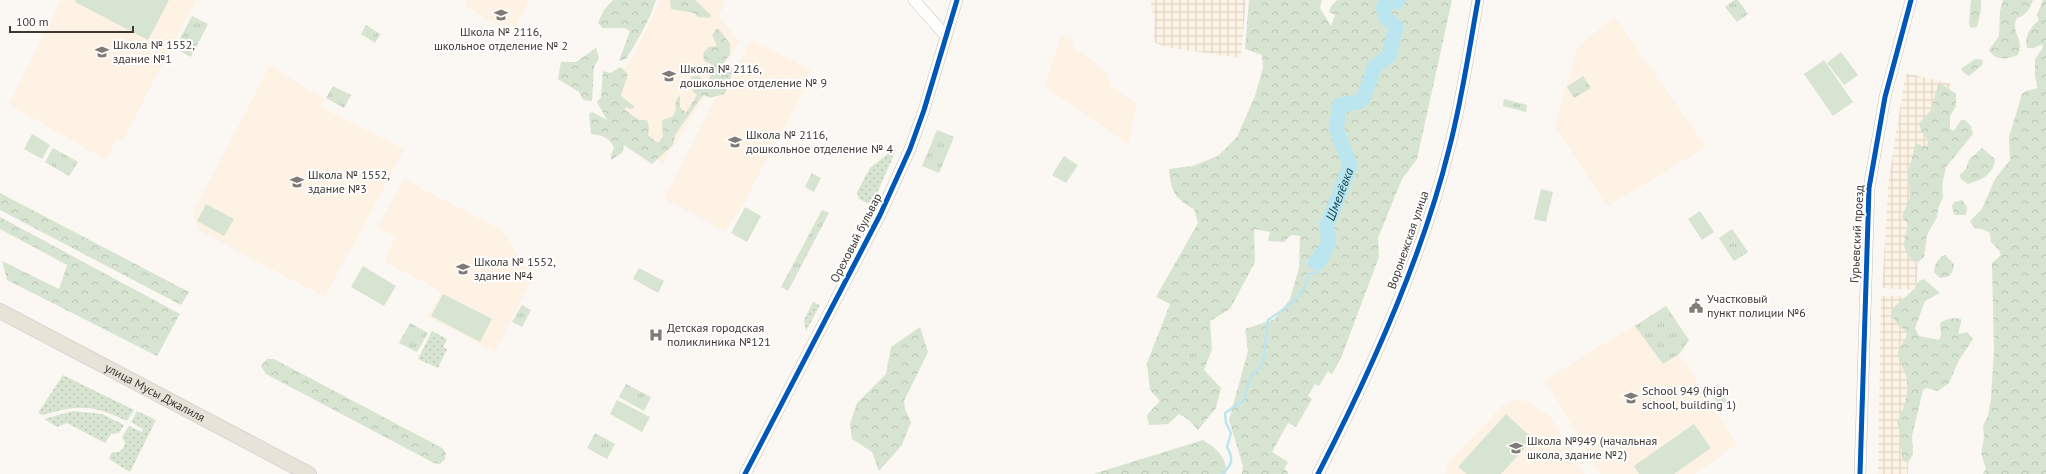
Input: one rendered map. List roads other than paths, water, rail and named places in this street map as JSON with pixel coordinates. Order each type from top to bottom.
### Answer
[{"type":"main road","name":"улица Мусы Джалиля","points":[[0,311],[309,474]]},
{"type":"street","points":[[914,0],[945,35]]},
{"type":"street","name":"Ореховый бульвар","points":[[745,474],[893,188],[916,134],[940,60],[945,35],[957,0]]},
{"type":"street","name":"Воронежская улица","points":[[1318,474],[1376,350],[1401,292],[1425,228],[1449,149],[1478,0]]},
{"type":"street","name":"Гурьевский проезд","points":[[1860,474],[1869,188],[1885,97],[1912,0]]},
{"type":"waterway","name":"Шмелёвка","points":[[1315,262],[1327,247],[1328,234],[1326,228],[1350,166],[1336,128],[1340,105],[1358,102],[1363,99],[1375,66],[1389,56],[1396,26],[1386,18],[1383,8],[1388,0],[1397,2],[1398,0]]},
{"type":"waterway","points":[[1222,474],[1231,462],[1231,455],[1227,447],[1231,433],[1226,423],[1225,413],[1244,400],[1250,378],[1263,363],[1268,320],[1299,296],[1303,290],[1308,275],[1317,272],[1329,259],[1325,252]]},
{"type":"place","name":"Школа № 2116, школьное отделение № 2","points":[[501,15]]},
{"type":"place","name":"Школа № 1552, здание №1","points":[[102,52]]},
{"type":"place","name":"Школа № 2116, дошкольное отделение № 9","points":[[669,76]]},
{"type":"place","name":"Школа № 2116, дошкольное отделение № 4","points":[[735,142]]},
{"type":"place","name":"Школа № 1552, здание №3","points":[[297,182]]},
{"type":"place","name":"Школа № 1552, здание №4","points":[[463,269]]},
{"type":"place","name":"Участковый пункт полиции №6","points":[[1696,306]]},
{"type":"place","name":"Детская городская поликлиника №121","points":[[656,335]]},
{"type":"place","name":"School 949 (high school, building 1)","points":[[1631,398]]},
{"type":"place","name":"Школа №949 (начальная школа, здание №2)","points":[[1516,448]]}]
